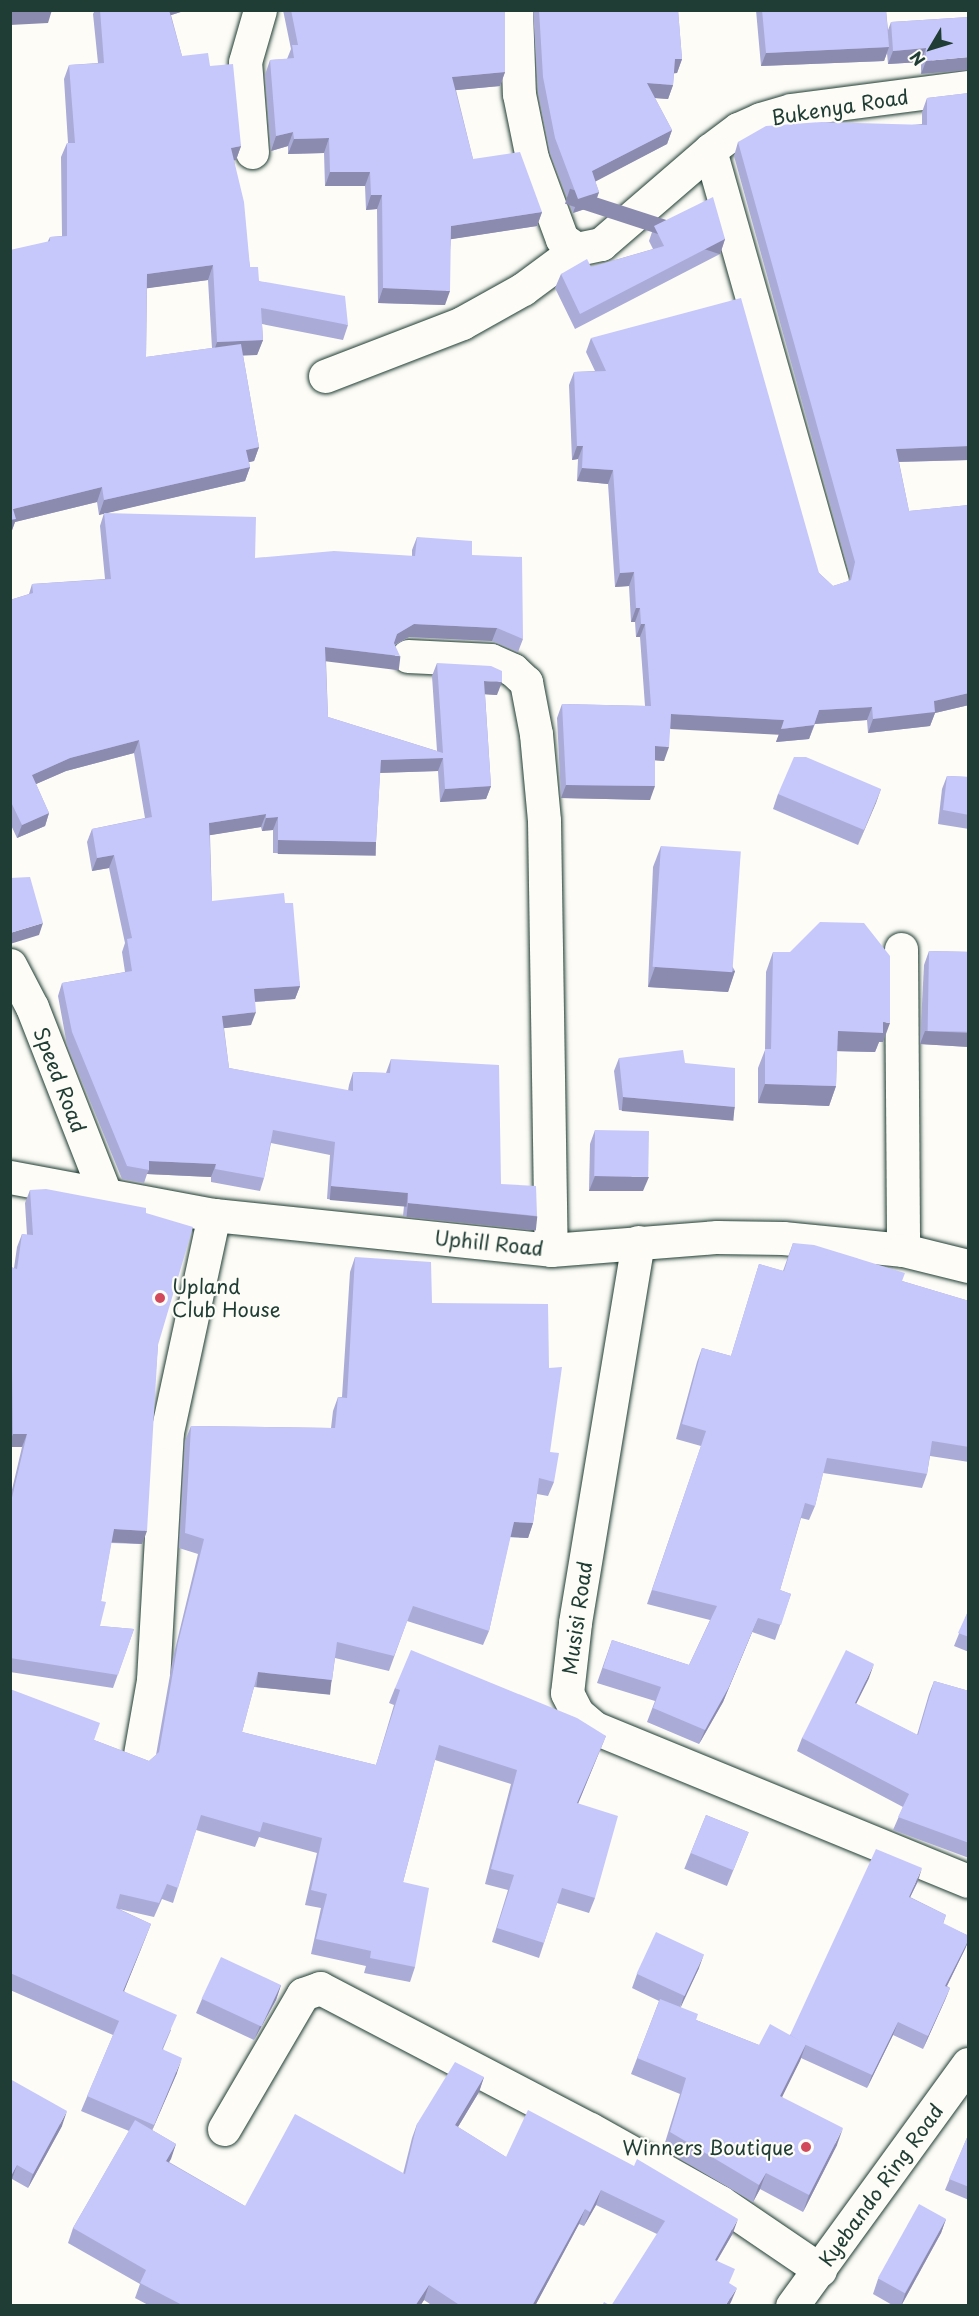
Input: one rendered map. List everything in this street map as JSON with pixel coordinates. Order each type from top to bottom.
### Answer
[{"type":"street","points":[[252,152],[245,62],[260,10]]},
{"type":"street","points":[[516,10],[519,94],[532,158],[562,239],[577,249]]},
{"type":"street","name":"Bukenya Road","points":[[325,376],[462,322],[523,289],[577,249],[601,244],[710,150],[738,129],[791,110],[969,87]]},
{"type":"street","points":[[710,150],[832,580]]},
{"type":"street","points":[[408,656],[491,660],[513,670],[526,682],[536,734],[544,821],[551,1250]]},
{"type":"street","points":[[901,949],[903,1251]]},
{"type":"street","name":"Speed Road","points":[[10,965],[32,1007],[106,1196]]},
{"type":"street","name":"Uphill Road","points":[[10,1177],[214,1215],[551,1250],[638,1242],[783,1238],[903,1251],[969,1266]]},
{"type":"street","points":[[140,1754],[153,1680],[167,1432],[214,1215]]},
{"type":"street","name":"Musisi Road","points":[[638,1242],[575,1623],[567,1693],[572,1703],[595,1728],[969,1881]]},
{"type":"street","points":[[224,2129],[303,1994],[320,1988],[660,2168],[720,2202],[820,2270]]},
{"type":"street","name":"Kyebando Ring Road","points":[[792,2306],[969,2064]]},
{"type":"building","points":[[100,10],[169,10],[182,56],[208,53],[210,66],[233,64],[241,146],[231,148],[244,202],[250,267],[258,267],[259,281],[345,296],[348,325],[261,308],[263,340],[217,342],[213,265],[147,274],[146,357],[241,344],[259,447],[246,450],[250,467],[104,500],[102,487],[13,509],[16,519],[10,520],[10,250],[50,241],[50,237],[67,236],[67,143],[75,143],[69,65],[104,63]]},
{"type":"building","points":[[291,10],[505,10],[505,72],[452,77],[473,159],[520,152],[542,212],[451,226],[450,291],[383,288],[382,195],[371,195],[370,172],[330,172],[329,138],[294,139],[293,132],[276,136],[270,60],[294,58],[292,45],[298,45]]},
{"type":"building","points":[[539,10],[678,10],[682,59],[675,59],[673,85],[647,83],[672,130],[592,171],[599,192],[578,199],[555,138],[543,77]]},
{"type":"building","points":[[762,10],[886,10],[889,47],[766,53]]},
{"type":"building","points":[[969,17],[969,57],[926,61],[926,48],[893,51],[891,22]]},
{"type":"building","points":[[969,93],[969,446],[896,449],[909,511],[969,505],[969,693],[934,701],[935,712],[873,719],[872,707],[819,710],[814,725],[781,729],[784,720],[671,714],[669,747],[655,746],[655,786],[566,785],[562,704],[651,706],[645,624],[641,624],[640,608],[636,608],[634,572],[620,573],[613,470],[582,468],[583,446],[577,446],[574,372],[606,371],[591,338],[741,298],[819,573],[833,586],[851,580],[855,562],[738,142],[766,126],[822,122],[927,125],[927,98]]},
{"type":"building","points":[[713,197],[725,239],[580,314],[561,274],[587,259],[591,267],[664,246],[654,226]]},
{"type":"building","points":[[104,513],[256,517],[255,558],[334,551],[415,556],[417,537],[472,541],[472,555],[522,557],[523,639],[497,628],[414,624],[397,634],[394,643],[400,656],[325,647],[328,717],[443,753],[437,663],[491,666],[502,671],[502,682],[484,681],[491,786],[445,789],[443,758],[381,760],[376,842],[278,840],[278,817],[266,818],[266,814],[209,823],[212,901],[284,893],[285,903],[293,903],[300,986],[254,989],[256,1012],[222,1016],[229,1068],[353,1091],[353,1072],[390,1073],[391,1059],[499,1065],[501,1184],[536,1186],[537,1216],[408,1203],[408,1193],[331,1186],[335,1142],[273,1130],[264,1178],[215,1169],[216,1164],[149,1161],[149,1170],[127,1166],[72,1032],[62,983],[132,971],[127,939],[132,938],[114,855],[97,858],[92,829],[152,817],[139,740],[70,758],[32,775],[49,813],[22,825],[10,800],[10,600],[33,593],[32,584],[111,579]]},
{"type":"building","points":[[794,757],[806,757],[881,789],[864,830],[778,794]]},
{"type":"building","points":[[947,776],[969,777],[969,815],[943,810]]},
{"type":"building","points":[[661,846],[741,852],[732,972],[653,967]]},
{"type":"building","points":[[30,877],[43,923],[10,933],[10,878]]},
{"type":"building","points":[[820,922],[864,923],[890,956],[890,1023],[883,1022],[883,1033],[838,1031],[836,1086],[765,1084],[765,1049],[771,1049],[773,952],[790,952]]},
{"type":"building","points":[[929,951],[968,952],[968,1032],[928,1031]]},
{"type":"building","points":[[683,1050],[685,1063],[735,1068],[735,1107],[623,1097],[619,1058]]},
{"type":"building","points":[[595,1130],[649,1131],[648,1177],[594,1176]]},
{"type":"building","points":[[46,1189],[146,1208],[146,1213],[193,1227],[158,1345],[147,1531],[114,1529],[101,1601],[106,1602],[100,1626],[134,1629],[118,1675],[10,1658],[10,1506],[27,1434],[13,1434],[12,1369],[10,1369],[10,1267],[17,1269],[22,1234],[33,1235],[30,1190]]},
{"type":"building","points":[[793,1243],[814,1245],[905,1273],[902,1281],[969,1301],[969,1447],[932,1441],[927,1474],[827,1458],[815,1506],[805,1503],[780,1590],[791,1594],[781,1625],[758,1618],[729,1687],[705,1730],[653,1708],[661,1687],[603,1668],[612,1640],[689,1665],[717,1606],[652,1590],[706,1431],[682,1424],[702,1348],[731,1356],[759,1264],[784,1271]]},
{"type":"building","points":[[355,1257],[431,1262],[432,1303],[548,1304],[549,1368],[562,1367],[550,1452],[559,1453],[554,1482],[539,1478],[533,1523],[514,1522],[489,1631],[413,1606],[394,1656],[337,1642],[332,1680],[258,1672],[242,1732],[376,1765],[400,1690],[395,1688],[411,1650],[577,1718],[606,1736],[577,1803],[618,1816],[595,1898],[562,1888],[544,1943],[497,1928],[514,1875],[491,1869],[517,1770],[439,1745],[403,1882],[429,1888],[415,1967],[370,1958],[371,1951],[316,1939],[327,1894],[311,1890],[322,1838],[263,1822],[260,1832],[201,1815],[178,1888],[167,1884],[159,1903],[120,1894],[116,1908],[151,1924],[123,1991],[177,2015],[162,2049],[182,2058],[154,2125],[87,2096],[119,2021],[10,1973],[10,1689],[100,1723],[94,1740],[149,1761],[159,1752],[178,1643],[204,1539],[185,1533],[191,1426],[335,1428],[338,1397],[347,1398]]},
{"type":"building","points":[[969,1609],[969,1637],[958,1633]]},
{"type":"building","points":[[846,1650],[874,1664],[855,1703],[918,1735],[934,1681],[969,1691],[969,1843],[898,1817],[909,1794],[802,1738]]},
{"type":"building","points":[[706,1815],[749,1832],[733,1870],[691,1853]]},
{"type":"building","points":[[876,1849],[922,1868],[909,1897],[946,1915],[943,1923],[969,1936],[969,1939],[945,1986],[950,1988],[928,2036],[898,2022],[872,2075],[806,2045],[790,2035]]},
{"type":"building","points":[[656,1932],[704,1954],[685,1996],[637,1974]]},
{"type":"building","points":[[221,1957],[281,1985],[261,2027],[202,1999]]},
{"type":"building","points":[[660,1999],[698,2014],[696,2020],[759,2045],[770,2024],[806,2044],[780,2096],[843,2128],[809,2195],[766,2173],[759,2185],[670,2132],[686,2078],[637,2058]]},
{"type":"building","points":[[455,2062],[484,2077],[455,2125],[506,2157],[528,2110],[634,2166],[637,2159],[738,2219],[715,2260],[735,2269],[729,2283],[737,2288],[725,2306],[611,2306],[665,2221],[601,2190],[590,2212],[585,2209],[532,2306],[461,2306],[429,2285],[415,2306],[184,2306],[140,2283],[146,2270],[73,2228],[135,2120],[176,2144],[166,2161],[245,2206],[295,2114],[405,2174],[417,2124]]},
{"type":"building","points":[[10,2079],[67,2111],[33,2174],[17,2165],[10,2175]]},
{"type":"building","points":[[969,2133],[969,2187],[949,2179]]},
{"type":"building","points":[[919,2204],[946,2219],[905,2293],[878,2278]]},
{"type":"place","name":"Upland Club House","points":[[160,1298]]},
{"type":"place","name":"Winners Boutique","points":[[806,2147]]}]
